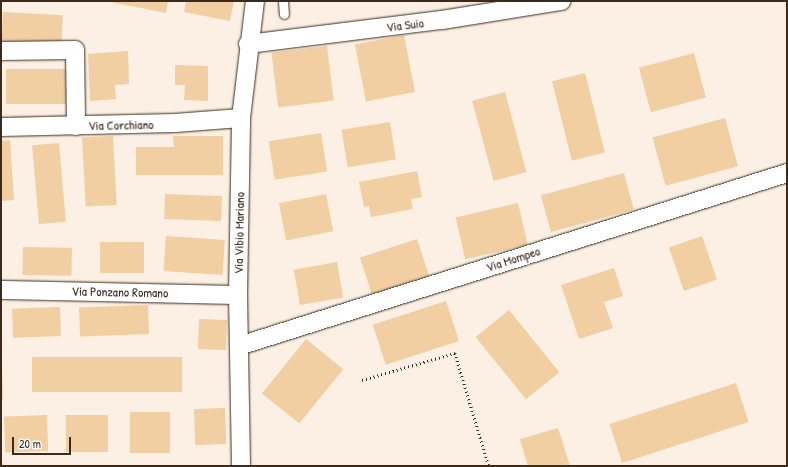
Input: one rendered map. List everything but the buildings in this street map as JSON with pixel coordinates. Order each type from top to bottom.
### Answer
[{"type":"street","name":"Via Vibio Mariano","points":[[241,466],[238,295],[241,118],[248,44],[255,1]]},
{"type":"street","name":"Via Suio","points":[[248,44],[442,20],[561,1]]},
{"type":"street","points":[[1,51],[75,50],[76,126]]},
{"type":"street","name":"Via Corchiano","points":[[1,128],[241,118]]},
{"type":"street","name":"Via Mompeo","points":[[240,346],[787,173]]},
{"type":"street","name":"Via Ponzano Romano","points":[[1,290],[238,295]]},
{"type":"lane","points":[[283,1],[284,14]]},
{"type":"path","points":[[362,380],[454,353],[489,466]]}]
